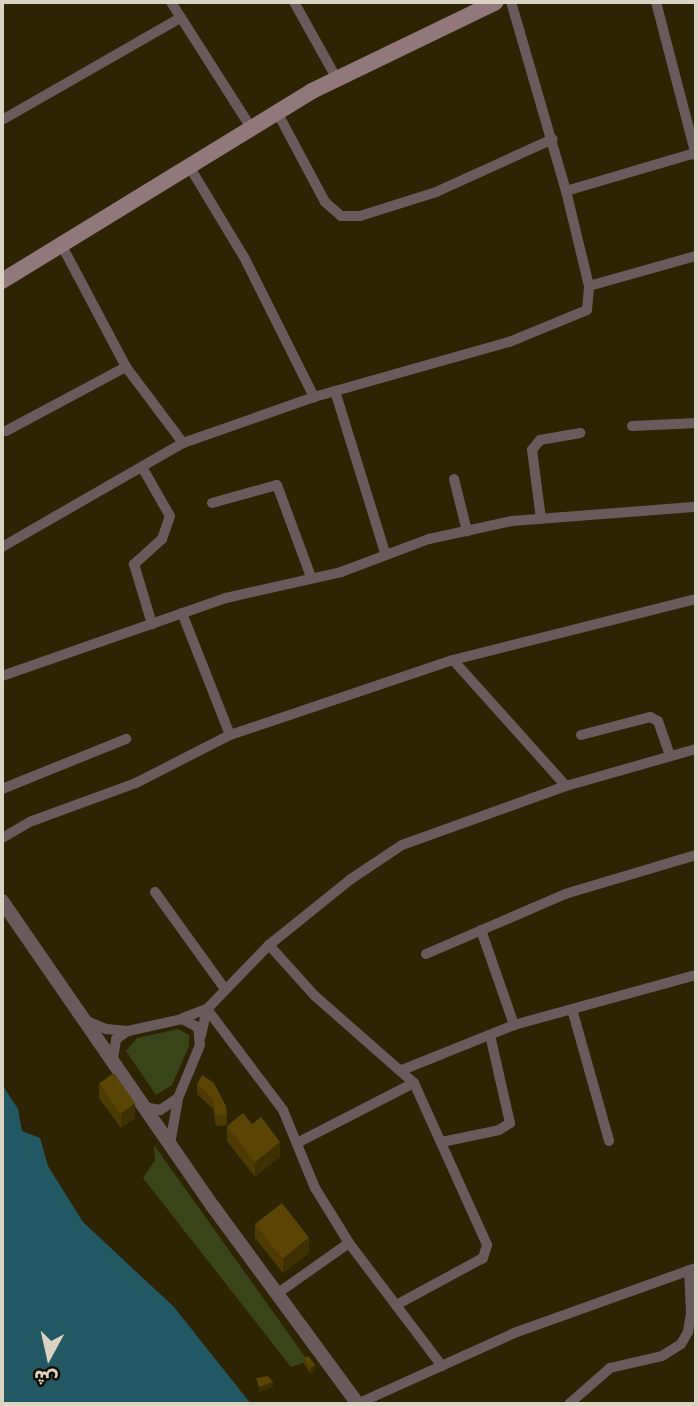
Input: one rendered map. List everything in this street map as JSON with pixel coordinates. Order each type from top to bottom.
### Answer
[{"type":"main road","points":[[2,281],[250,126],[337,79],[496,2]]},
{"type":"street","points":[[171,2],[250,126]]},
{"type":"street","points":[[294,2],[337,79]]},
{"type":"street","points":[[2,547],[183,443],[314,397],[455,359],[566,321],[587,310],[589,286],[566,191],[511,2]]},
{"type":"street","points":[[566,191],[696,154],[656,2]]},
{"type":"street","points":[[2,120],[180,18]]},
{"type":"street","points":[[277,112],[325,202],[341,216],[360,216],[436,192],[553,139]]},
{"type":"street","points":[[189,166],[244,257],[314,397]]},
{"type":"street","points":[[61,244],[126,367],[183,443]]},
{"type":"street","points":[[589,286],[696,256]]},
{"type":"street","points":[[6,431],[126,367]]},
{"type":"street","points":[[335,391],[385,552]]},
{"type":"street","points":[[632,426],[696,423]]},
{"type":"street","points":[[541,519],[532,450],[540,440],[580,433]]},
{"type":"street","points":[[142,467],[170,516],[162,539],[134,564],[152,624]]},
{"type":"street","points":[[454,479],[467,530]]},
{"type":"street","points":[[212,503],[277,485],[311,577]]},
{"type":"street","points":[[2,662],[4,675],[182,613],[311,577],[341,572],[385,552],[467,530],[541,519],[696,507]]},
{"type":"street","points":[[2,838],[32,821],[136,783],[230,735],[453,660],[696,599]]},
{"type":"street","points":[[182,613],[230,735]]},
{"type":"street","points":[[453,660],[566,786]]},
{"type":"street","points":[[581,735],[650,716],[658,721],[670,756]]},
{"type":"street","points":[[2,789],[126,739]]},
{"type":"street","points":[[113,1060],[116,1040],[128,1031],[182,1019],[207,1009],[269,945],[351,879],[402,845],[566,786],[696,749]]},
{"type":"street","points":[[426,954],[614,876],[696,855]]},
{"type":"street","points":[[155,892],[225,989]]},
{"type":"street","points":[[2,901],[170,1144],[358,1404],[514,1333],[693,1269],[688,1332],[681,1344],[662,1356],[610,1367],[569,1404]]},
{"type":"street","points":[[481,930],[514,1025]]},
{"type":"street","points":[[269,945],[315,996],[414,1083],[489,1251],[396,1305]]},
{"type":"street","points":[[402,1070],[514,1025],[696,975]]},
{"type":"street","points":[[170,1144],[178,1098],[201,1039],[207,1009]]},
{"type":"street","points":[[207,1009],[283,1110],[299,1142],[315,1188],[349,1243],[442,1366]]},
{"type":"street","points":[[572,1009],[609,1141]]},
{"type":"street","points":[[182,1019],[194,1023],[201,1039]]},
{"type":"street","points":[[87,1021],[128,1031]]},
{"type":"street","points":[[442,1142],[499,1130],[510,1123],[490,1034]]},
{"type":"street","points":[[299,1142],[414,1083]]},
{"type":"street","points":[[144,1107],[159,1110],[178,1098]]},
{"type":"street","points":[[278,1293],[349,1243]]},
{"type":"green space","points":[[178,1029],[189,1035],[189,1046],[172,1085],[156,1095],[126,1051],[137,1038]]},
{"type":"green space","points":[[154,1145],[308,1361],[291,1367],[143,1178],[155,1160]]},
{"type":"water","points":[[2,1084],[18,1109],[22,1131],[40,1138],[48,1166],[83,1222],[174,1307],[251,1404],[2,1404]]},
{"type":"building","points":[[114,1073],[135,1103],[120,1114],[99,1083]]},
{"type":"building","points":[[202,1075],[214,1083],[226,1106],[227,1115],[216,1115],[213,1099],[197,1084]]},
{"type":"building","points":[[243,1113],[252,1124],[261,1117],[280,1142],[255,1162],[227,1126]]},
{"type":"building","points":[[282,1203],[309,1238],[282,1259],[255,1224]]},
{"type":"building","points":[[308,1356],[315,1365],[310,1368],[304,1359]]},
{"type":"building","points":[[268,1376],[273,1382],[259,1387],[256,1378]]}]
